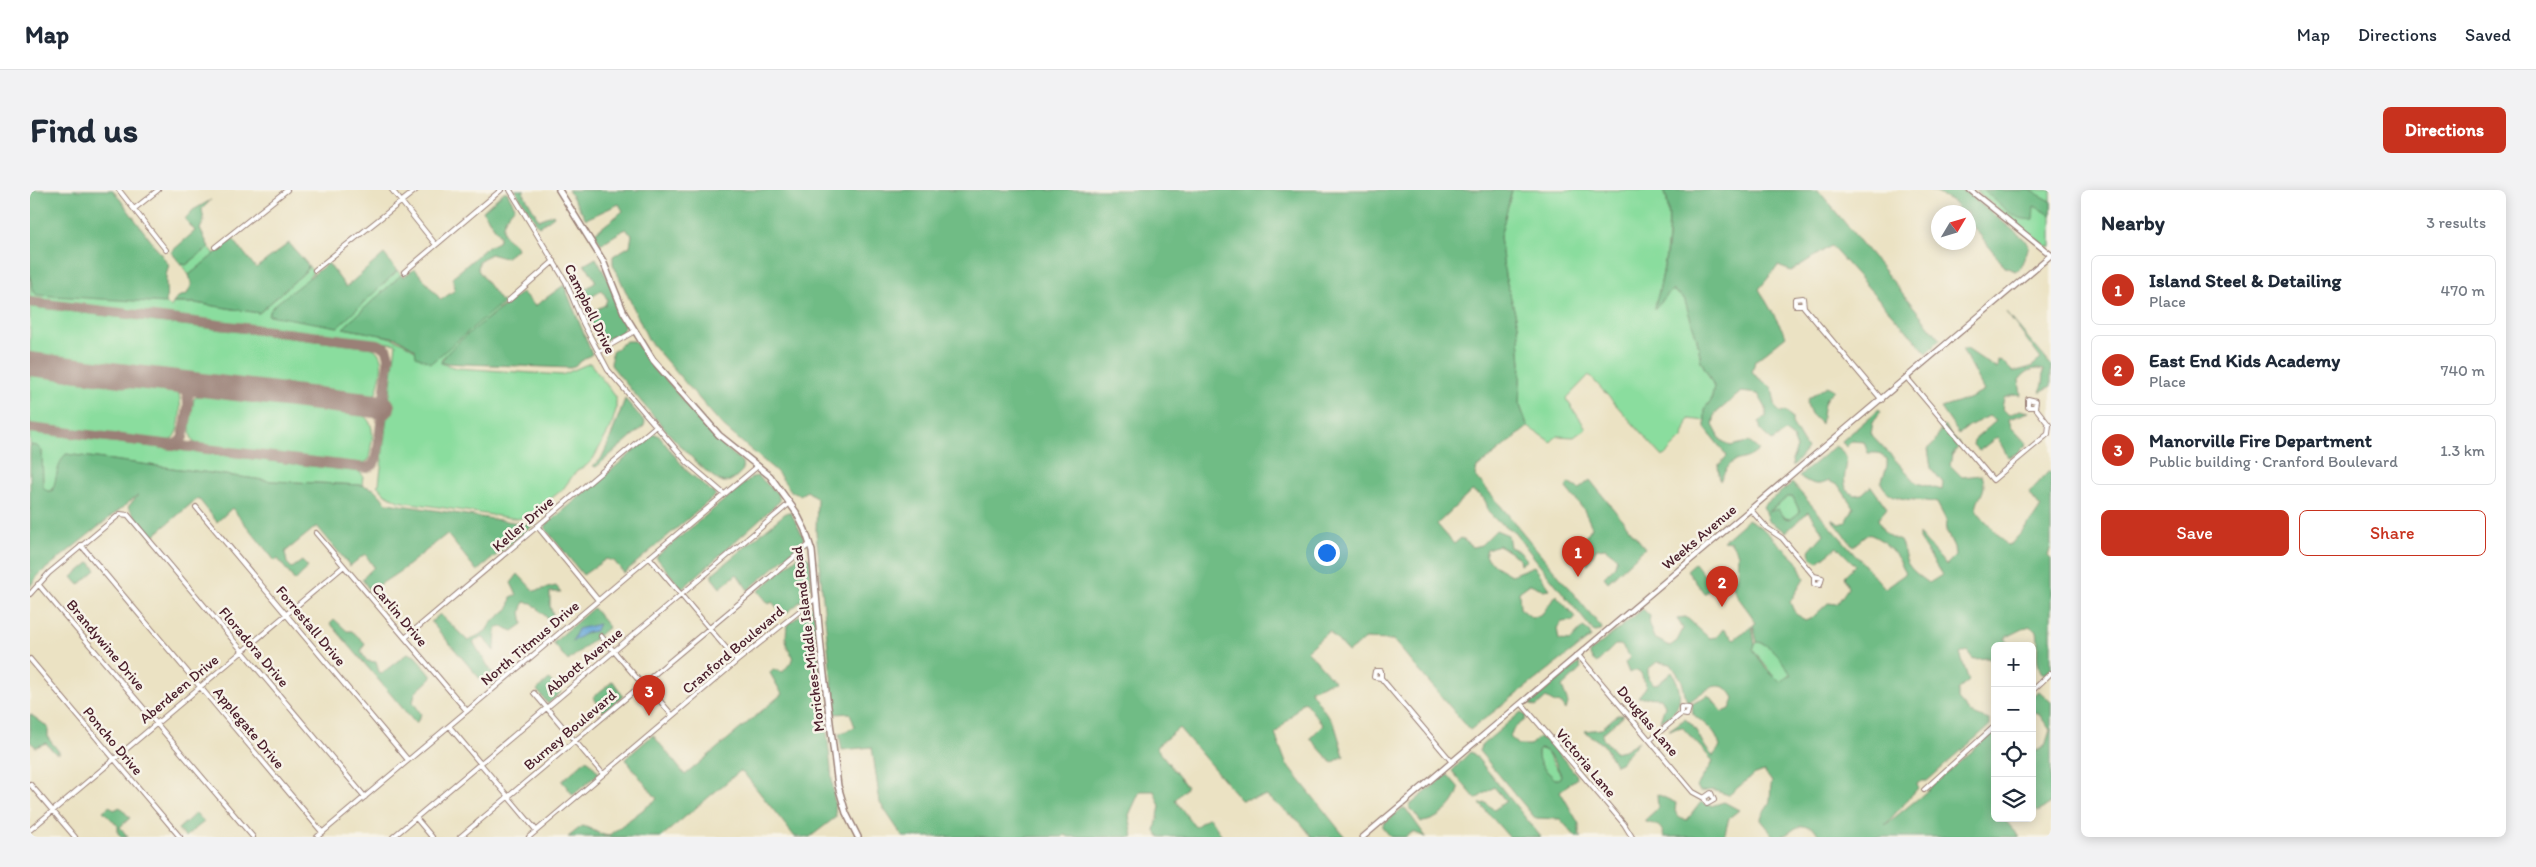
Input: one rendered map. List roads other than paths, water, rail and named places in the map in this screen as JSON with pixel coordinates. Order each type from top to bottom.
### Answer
[{"type":"main road","name":"Moriches-Middle Island Road","points":[[559,190],[603,261],[624,313],[654,360],[713,428],[770,476],[800,519],[810,544],[838,786],[846,813],[858,837]]},
{"type":"street","points":[[119,190],[166,250]]},
{"type":"street","points":[[134,209],[158,190]]},
{"type":"street","points":[[215,247],[287,190]]},
{"type":"street","points":[[392,190],[436,245]]},
{"type":"street","points":[[314,270],[416,190]]},
{"type":"street","points":[[404,272],[501,190]]},
{"type":"street","name":"Campbell Drive","points":[[510,190],[571,292],[583,323],[608,370],[692,468],[724,494]]},
{"type":"street","points":[[1970,190],[2051,255]]},
{"type":"street","name":"Weeks Avenue","points":[[1363,837],[1750,509],[1882,400],[2051,255]]},
{"type":"street","points":[[508,301],[554,262]]},
{"type":"street","points":[[1803,305],[1882,400]]},
{"type":"street","points":[[598,352],[635,331]]},
{"type":"street","points":[[1907,378],[1993,480],[2048,434],[2050,425],[2035,407]]},
{"type":"street","name":"Keller Drive","points":[[405,638],[656,426]]},
{"type":"street","name":"North Titmus Drive","points":[[317,837],[758,466]]},
{"type":"street","name":"Abbott Avenue","points":[[393,837],[790,503]]},
{"type":"street","name":"Forrestall Drive","points":[[196,507],[408,760]]},
{"type":"street","points":[[1750,509],[1767,528],[1782,538],[1814,576]]},
{"type":"street","name":"Floradora Drive","points":[[81,545],[120,514],[125,513],[365,797]]},
{"type":"street","points":[[537,526],[598,600]]},
{"type":"street","name":"Carlin Drive","points":[[316,533],[467,711]]},
{"type":"street","name":"Burney Boulevard","points":[[460,837],[810,544]]},
{"type":"street","points":[[30,594],[38,584],[81,545]]},
{"type":"street","name":"Applegate Drive","points":[[81,545],[322,832]]},
{"type":"street","points":[[649,557],[737,661]]},
{"type":"street","name":"Aberdeen Drive","points":[[30,830],[344,566]]},
{"type":"street","name":"Brandywine Drive","points":[[38,584],[253,837]]},
{"type":"street","name":"Cranford Boulevard","points":[[528,837],[737,661],[816,598]]},
{"type":"street","points":[[601,636],[672,716]]},
{"type":"street","name":"Douglas Lane","points":[[1578,655],[1694,792],[1704,798]]},
{"type":"street","name":"Poncho Drive","points":[[30,659],[180,837]]},
{"type":"street","points":[[2036,687],[2051,673]]},
{"type":"street","points":[[1381,678],[1452,762]]},
{"type":"street","points":[[534,693],[603,774]]},
{"type":"street","name":"Victoria Lane","points":[[1522,704],[1624,824],[1632,837]]},
{"type":"street","points":[[1650,740],[1681,714]]},
{"type":"street","points":[[449,726],[536,830]]},
{"type":"street","points":[[1924,790],[1991,730]]},
{"type":"street","points":[[30,784],[75,837]]},
{"type":"street","points":[[416,818],[432,837]]},
{"type":"water","points":[[599,624],[595,631],[586,633],[572,642],[578,629]]},
{"type":"place","name":"Island Steel & Detailing","points":[[1578,577]]},
{"type":"place","name":"East End Kids Academy","points":[[1722,607]]},
{"type":"place","name":"Manorville Fire Department","points":[[649,716]]}]
